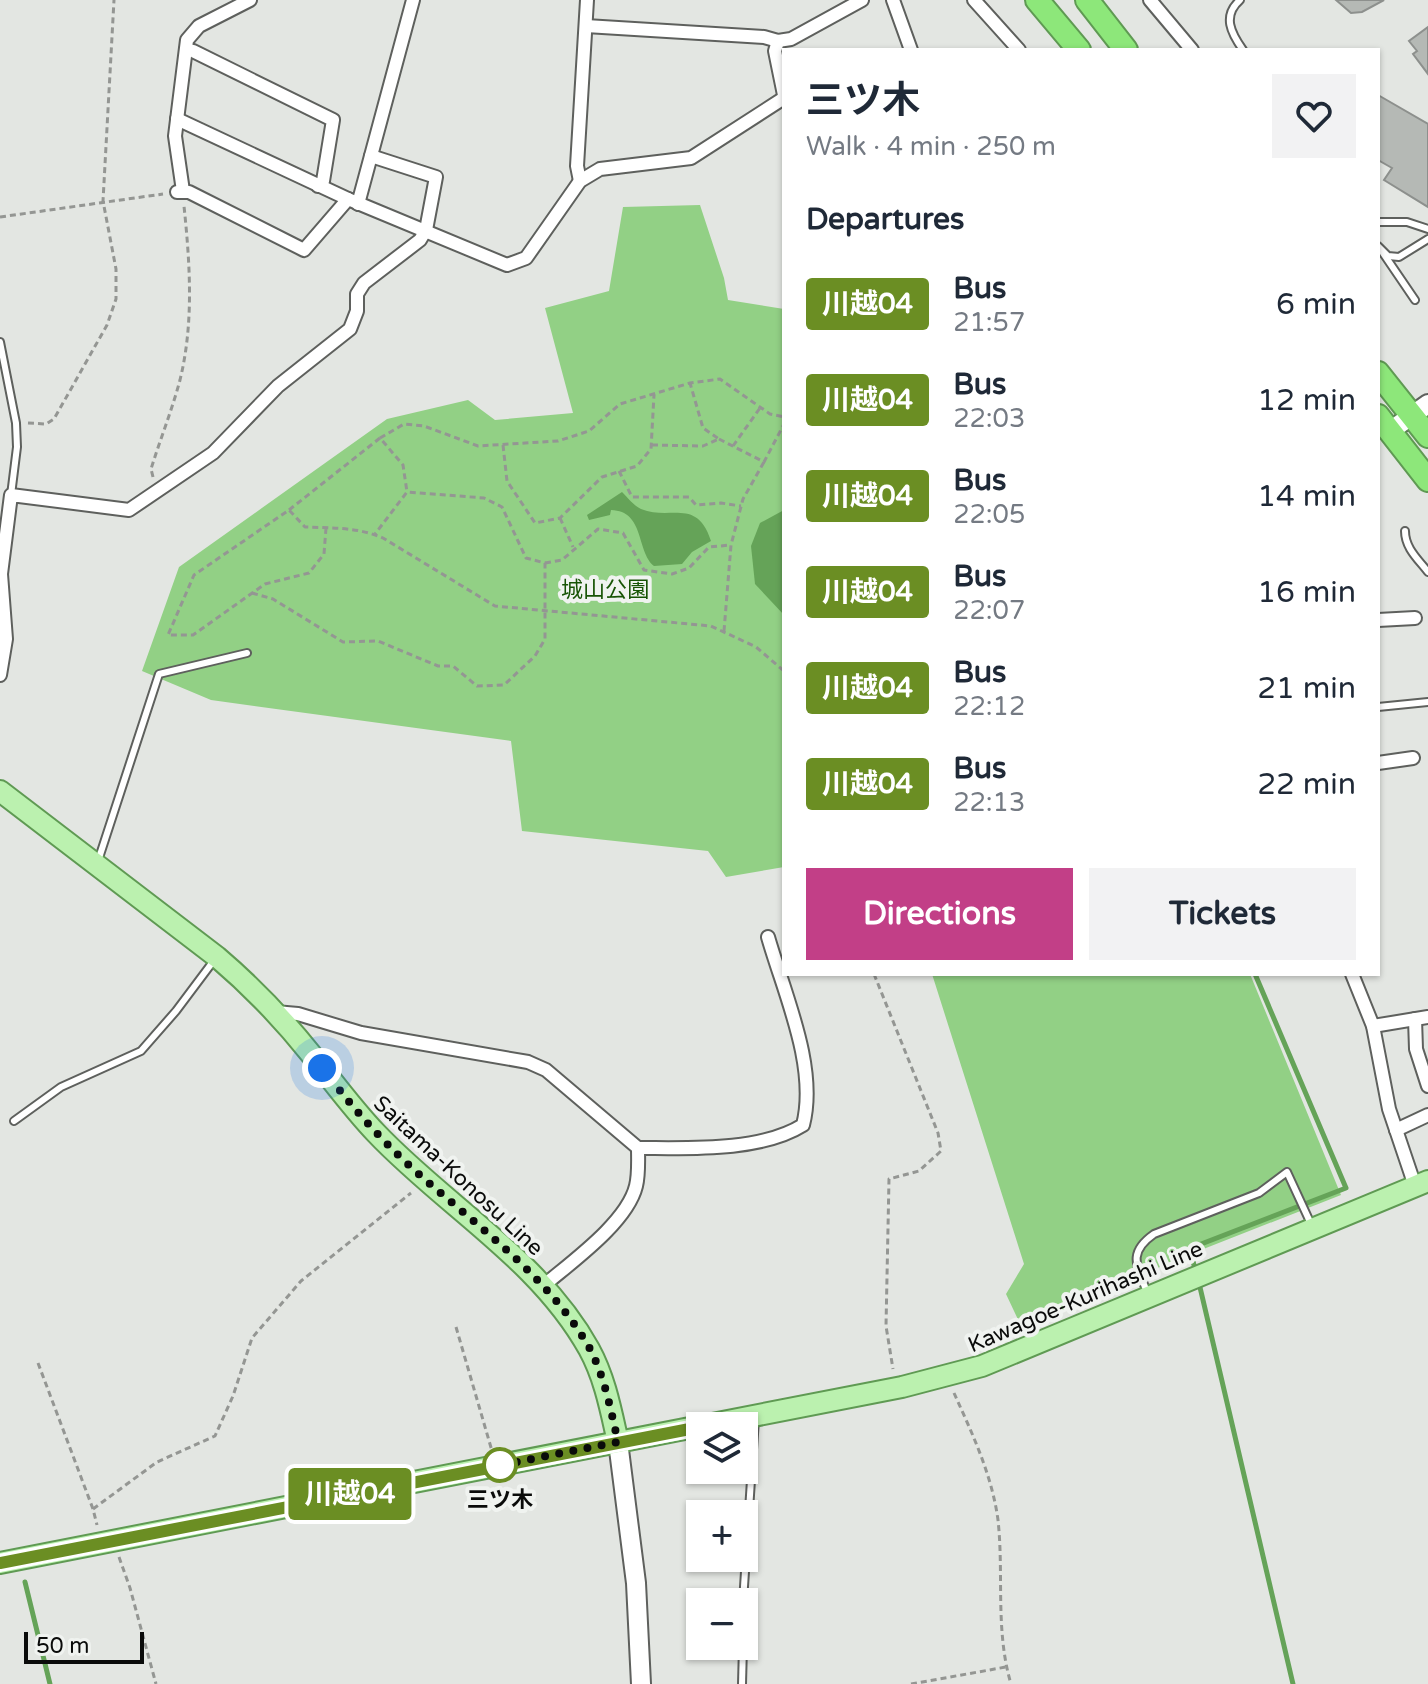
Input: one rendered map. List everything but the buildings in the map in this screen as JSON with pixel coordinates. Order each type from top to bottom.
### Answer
[{"type":"highway","points":[[1037,0],[1077,48]]},
{"type":"highway","points":[[1087,0],[1124,48]]},
{"type":"highway","points":[[1380,375],[1419,409],[1428,436]]},
{"type":"highway","points":[[1382,430],[1428,480]]},
{"type":"main road","name":"Saitama-Konosu Line","points":[[0,791],[217,957],[275,1012],[357,1113],[426,1181],[499,1242],[542,1287],[565,1312],[590,1351],[606,1391],[618,1442]]},
{"type":"main road","name":"Kawagoe-Kurihashi Line","points":[[758,1416],[896,1389],[1024,1351],[1313,1227],[1422,1184]]},
{"type":"main road","name":"Kawagoe-Kurihashi Line","points":[[0,1563],[686,1429]]},
{"type":"street","points":[[250,0],[199,26],[190,35],[175,136],[179,192],[189,192],[304,250],[353,201],[371,156],[413,0]]},
{"type":"street","points":[[580,181],[577,166],[587,0]]},
{"type":"street","points":[[586,26],[737,35],[778,41],[791,39],[862,0]]},
{"type":"street","points":[[893,0],[910,48]]},
{"type":"street","points":[[974,0],[1017,48]]},
{"type":"street","points":[[1150,0],[1190,48]]},
{"type":"street","points":[[778,41],[775,51],[782,86]]},
{"type":"street","points":[[186,50],[333,120],[323,181],[318,186]]},
{"type":"street","points":[[177,119],[318,186],[507,265],[526,258],[580,181],[600,169],[691,158],[782,97]]},
{"type":"street","points":[[0,675],[6,639],[1,574],[11,495],[129,510],[213,453],[278,386],[350,329],[357,311],[357,294],[364,283],[420,240],[426,230],[436,177],[371,156]]},
{"type":"street","points":[[1382,430],[1419,409]]},
{"type":"street","points":[[1380,620],[1415,618]]},
{"type":"street","points":[[1380,763],[1413,758]]},
{"type":"street","points":[[275,1012],[298,1014],[361,1033],[528,1062],[546,1070],[638,1148],[744,1143],[786,1135],[803,1125],[807,1109],[800,1034],[783,991],[768,937]]},
{"type":"street","points":[[1353,976],[1373,1026],[1389,1109],[1422,1184]]},
{"type":"street","points":[[1373,1026],[1422,1018],[1416,1049],[1428,1086]]},
{"type":"street","points":[[1396,1130],[1428,1115]]},
{"type":"street","points":[[542,1287],[606,1233],[622,1211],[636,1189],[638,1148]]},
{"type":"street","points":[[618,1442],[636,1583],[641,1684]]},
{"type":"lane","points":[[1240,0],[1232,7],[1229,22],[1242,48]]},
{"type":"lane","points":[[1380,222],[1407,222],[1428,229]]},
{"type":"lane","points":[[1383,253],[1399,257],[1428,239]]},
{"type":"lane","points":[[1380,249],[1415,300]]},
{"type":"lane","points":[[0,342],[16,423],[17,447],[11,495]]},
{"type":"lane","points":[[1405,531],[1405,541],[1410,550],[1428,572]]},
{"type":"lane","points":[[97,864],[159,674],[247,653]]},
{"type":"lane","points":[[1380,707],[1428,702]]},
{"type":"lane","points":[[14,1121],[61,1087],[141,1051],[217,957]]},
{"type":"lane","points":[[1149,1297],[1137,1265],[1136,1254],[1141,1243],[1154,1234],[1259,1193],[1287,1172],[1313,1227]]},
{"type":"lane","points":[[744,1588],[751,1484]]},
{"type":"lane","points":[[742,1684],[743,1660]]},
{"type":"path","points":[[16,423],[46,424],[54,419],[107,325],[116,299],[116,269],[103,201],[114,0]]},
{"type":"path","points":[[0,217],[179,192],[191,270],[187,343],[180,380],[151,469],[156,490]]},
{"type":"path","points":[[326,528],[324,554],[309,573],[265,584],[193,635],[168,635],[194,575],[289,510],[380,438],[404,424],[424,426],[478,446],[558,441],[589,431],[620,404],[690,383],[720,379],[760,408],[782,417]]},
{"type":"path","points":[[690,383],[703,428],[764,462]]},
{"type":"path","points":[[503,445],[507,481],[535,523],[560,518],[602,477],[637,466],[651,449],[654,394]]},
{"type":"path","points":[[733,446],[760,408]]},
{"type":"path","points":[[724,632],[731,545],[741,506],[782,428]]},
{"type":"path","points":[[375,534],[407,492],[403,465],[380,438]]},
{"type":"path","points":[[652,445],[703,446],[719,439]]},
{"type":"path","points":[[619,471],[632,497],[689,497],[696,505],[721,503],[741,506]]},
{"type":"path","points":[[407,492],[484,498],[502,507],[526,558],[545,563],[562,560],[598,529],[623,533],[644,570],[672,574],[689,568],[709,547],[731,545]]},
{"type":"path","points":[[289,510],[305,527],[366,530],[375,534],[495,606],[711,626],[756,647],[782,669]]},
{"type":"path","points":[[560,518],[573,548]]},
{"type":"path","points":[[252,593],[273,599],[343,642],[378,641],[438,666],[453,666],[477,686],[504,685],[535,656],[545,639],[545,563]]},
{"type":"path","points":[[875,976],[938,1133],[941,1151],[919,1171],[889,1179],[886,1326],[896,1389]]},
{"type":"path","points":[[93,1509],[157,1462],[215,1436],[233,1396],[252,1338],[301,1281],[426,1181]]},
{"type":"path","points":[[456,1327],[496,1466]]},
{"type":"path","points":[[38,1363],[93,1509],[130,1588],[156,1684]]},
{"type":"path","points":[[947,1376],[981,1453],[998,1519],[1001,1631],[1011,1684]]},
{"type":"path","points":[[911,1684],[1006,1667]]},
{"type":"green space","name":"城山公園","points":[[700,205],[728,300],[782,309],[782,867],[726,877],[708,851],[522,831],[511,741],[211,700],[142,671],[179,567],[387,419],[468,400],[495,420],[573,413],[545,308],[609,291],[623,207]]},
{"type":"green space","points":[[933,976],[1251,976],[1341,1195],[1173,1261],[1023,1330],[1006,1294],[1024,1264]]},
{"type":"shaded area","points":[[622,492],[641,509],[682,513],[698,519],[711,541],[692,552],[682,564],[654,566],[630,517],[611,510],[610,515],[589,520],[587,515]]},
{"type":"shaded area","points":[[782,511],[782,613],[755,584],[751,546],[760,523]]},
{"type":"waterway","points":[[1196,1274],[1191,1252],[1196,1246],[1346,1188],[1256,976]]},
{"type":"waterway","points":[[1199,1283],[1293,1684]]},
{"type":"waterway","points":[[25,1582],[50,1684]]},
{"type":"bus line","name":"川越04","points":[[0,1563],[686,1430]]},
{"type":"place","name":"三ツ木","points":[[500,1465]]},
{"type":"route","points":[[322,1068],[357,1113],[399,1156],[499,1242],[542,1287],[565,1312],[590,1351],[606,1391],[618,1442],[496,1466],[500,1465]]}]
